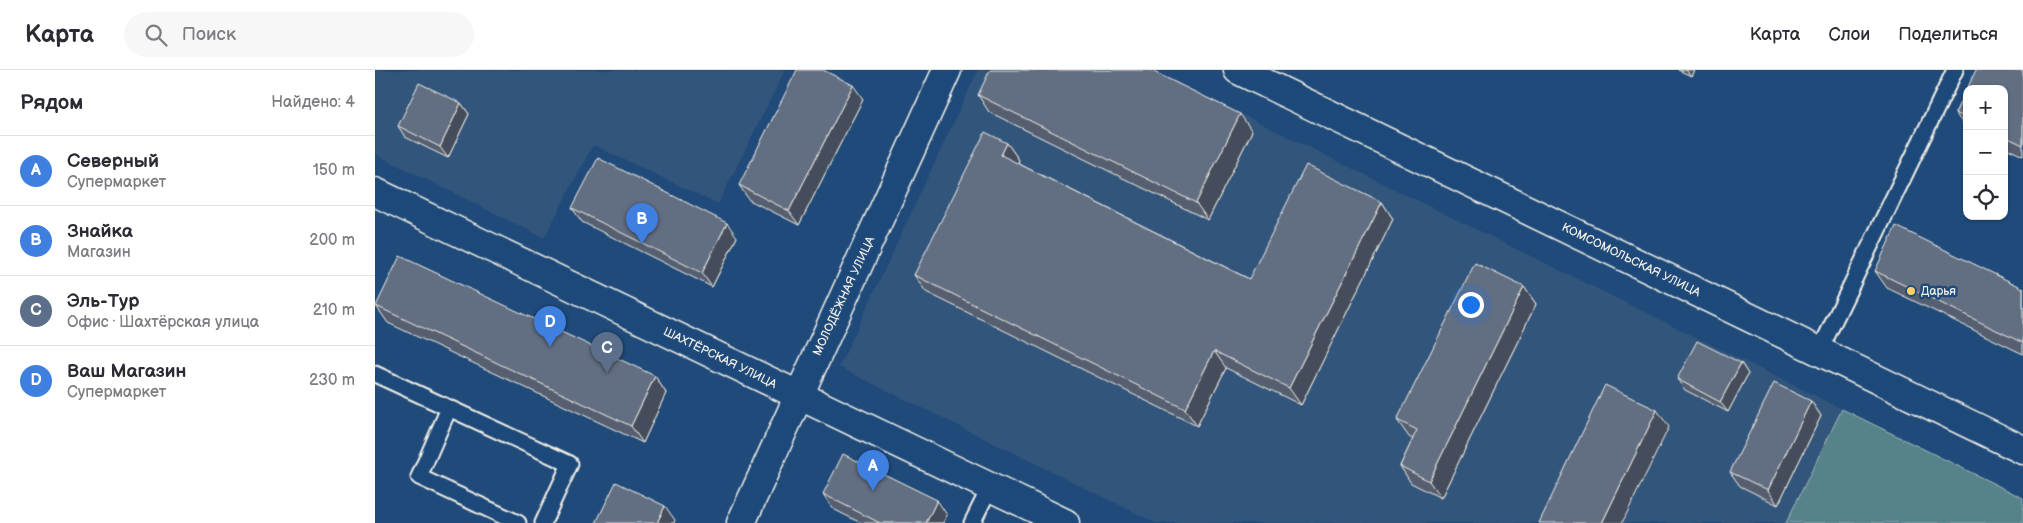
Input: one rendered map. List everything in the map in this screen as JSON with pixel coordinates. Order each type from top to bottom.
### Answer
[{"type":"street","name":"МОЛОДЁЖНАЯ УЛИЦА","points":[[741,523],[947,70]]},
{"type":"street","name":"КОМСОМОЛЬСКАЯ УЛИЦА","points":[[1238,70],[2023,450]]},
{"type":"street","name":"ШАХТЁРСКАЯ УЛИЦА","points":[[375,192],[1065,523]]},
{"type":"lane","points":[[1819,352],[1955,70]]},
{"type":"lane","points":[[375,374],[570,464],[543,523]]},
{"type":"lane","points":[[449,408],[419,477],[518,523]]},
{"type":"lane","points":[[971,523],[990,487]]},
{"type":"shaded area","points":[[375,70],[785,70],[718,204],[593,145],[544,238],[375,154]]},
{"type":"shaded area","points":[[978,70],[1152,70],[1842,409],[1786,523],[1156,523],[839,367]]},
{"type":"green space","points":[[1842,409],[2023,498],[2023,523],[1786,523]]},
{"type":"building","points":[[797,70],[823,70],[853,85],[789,211],[739,185]]},
{"type":"building","points":[[990,70],[1150,70],[1240,114],[1196,203],[978,95]]},
{"type":"building","points":[[1976,70],[2023,70],[2023,145],[2008,138],[2008,85],[1969,85]]},
{"type":"building","points":[[419,83],[461,103],[440,147],[398,126]]},
{"type":"building","points":[[1963,97],[1963,116],[1955,113]]},
{"type":"building","points":[[985,132],[1007,143],[1001,155],[1249,279],[1306,165],[1382,202],[1289,388],[1214,351],[1185,409],[914,275]]},
{"type":"building","points":[[598,158],[727,223],[702,273],[572,208]]},
{"type":"building","points":[[1896,226],[2023,288],[2023,343],[1875,271]]},
{"type":"building","points":[[400,256],[655,376],[631,426],[376,306]]},
{"type":"building","points":[[1475,263],[1524,287],[1429,481],[1400,466],[1417,430],[1397,420]]},
{"type":"building","points":[[1697,341],[1741,363],[1720,402],[1677,379]]},
{"type":"building","points":[[1774,383],[1811,401],[1768,490],[1730,472]]},
{"type":"building","points":[[1605,385],[1657,410],[1602,523],[1539,523]]},
{"type":"building","points":[[843,454],[937,500],[926,523],[880,523],[823,494]]},
{"type":"building","points":[[616,482],[665,506],[657,523],[596,523]]},
{"type":"place","name":"Знайка","points":[[642,244]]},
{"type":"place","name":"Дарья","points":[[1911,291]]},
{"type":"place","name":"Ваш Магазин","points":[[550,347]]},
{"type":"place","name":"Эль-Тур","points":[[607,373]]},
{"type":"place","name":"Северный","points":[[873,491]]}]
